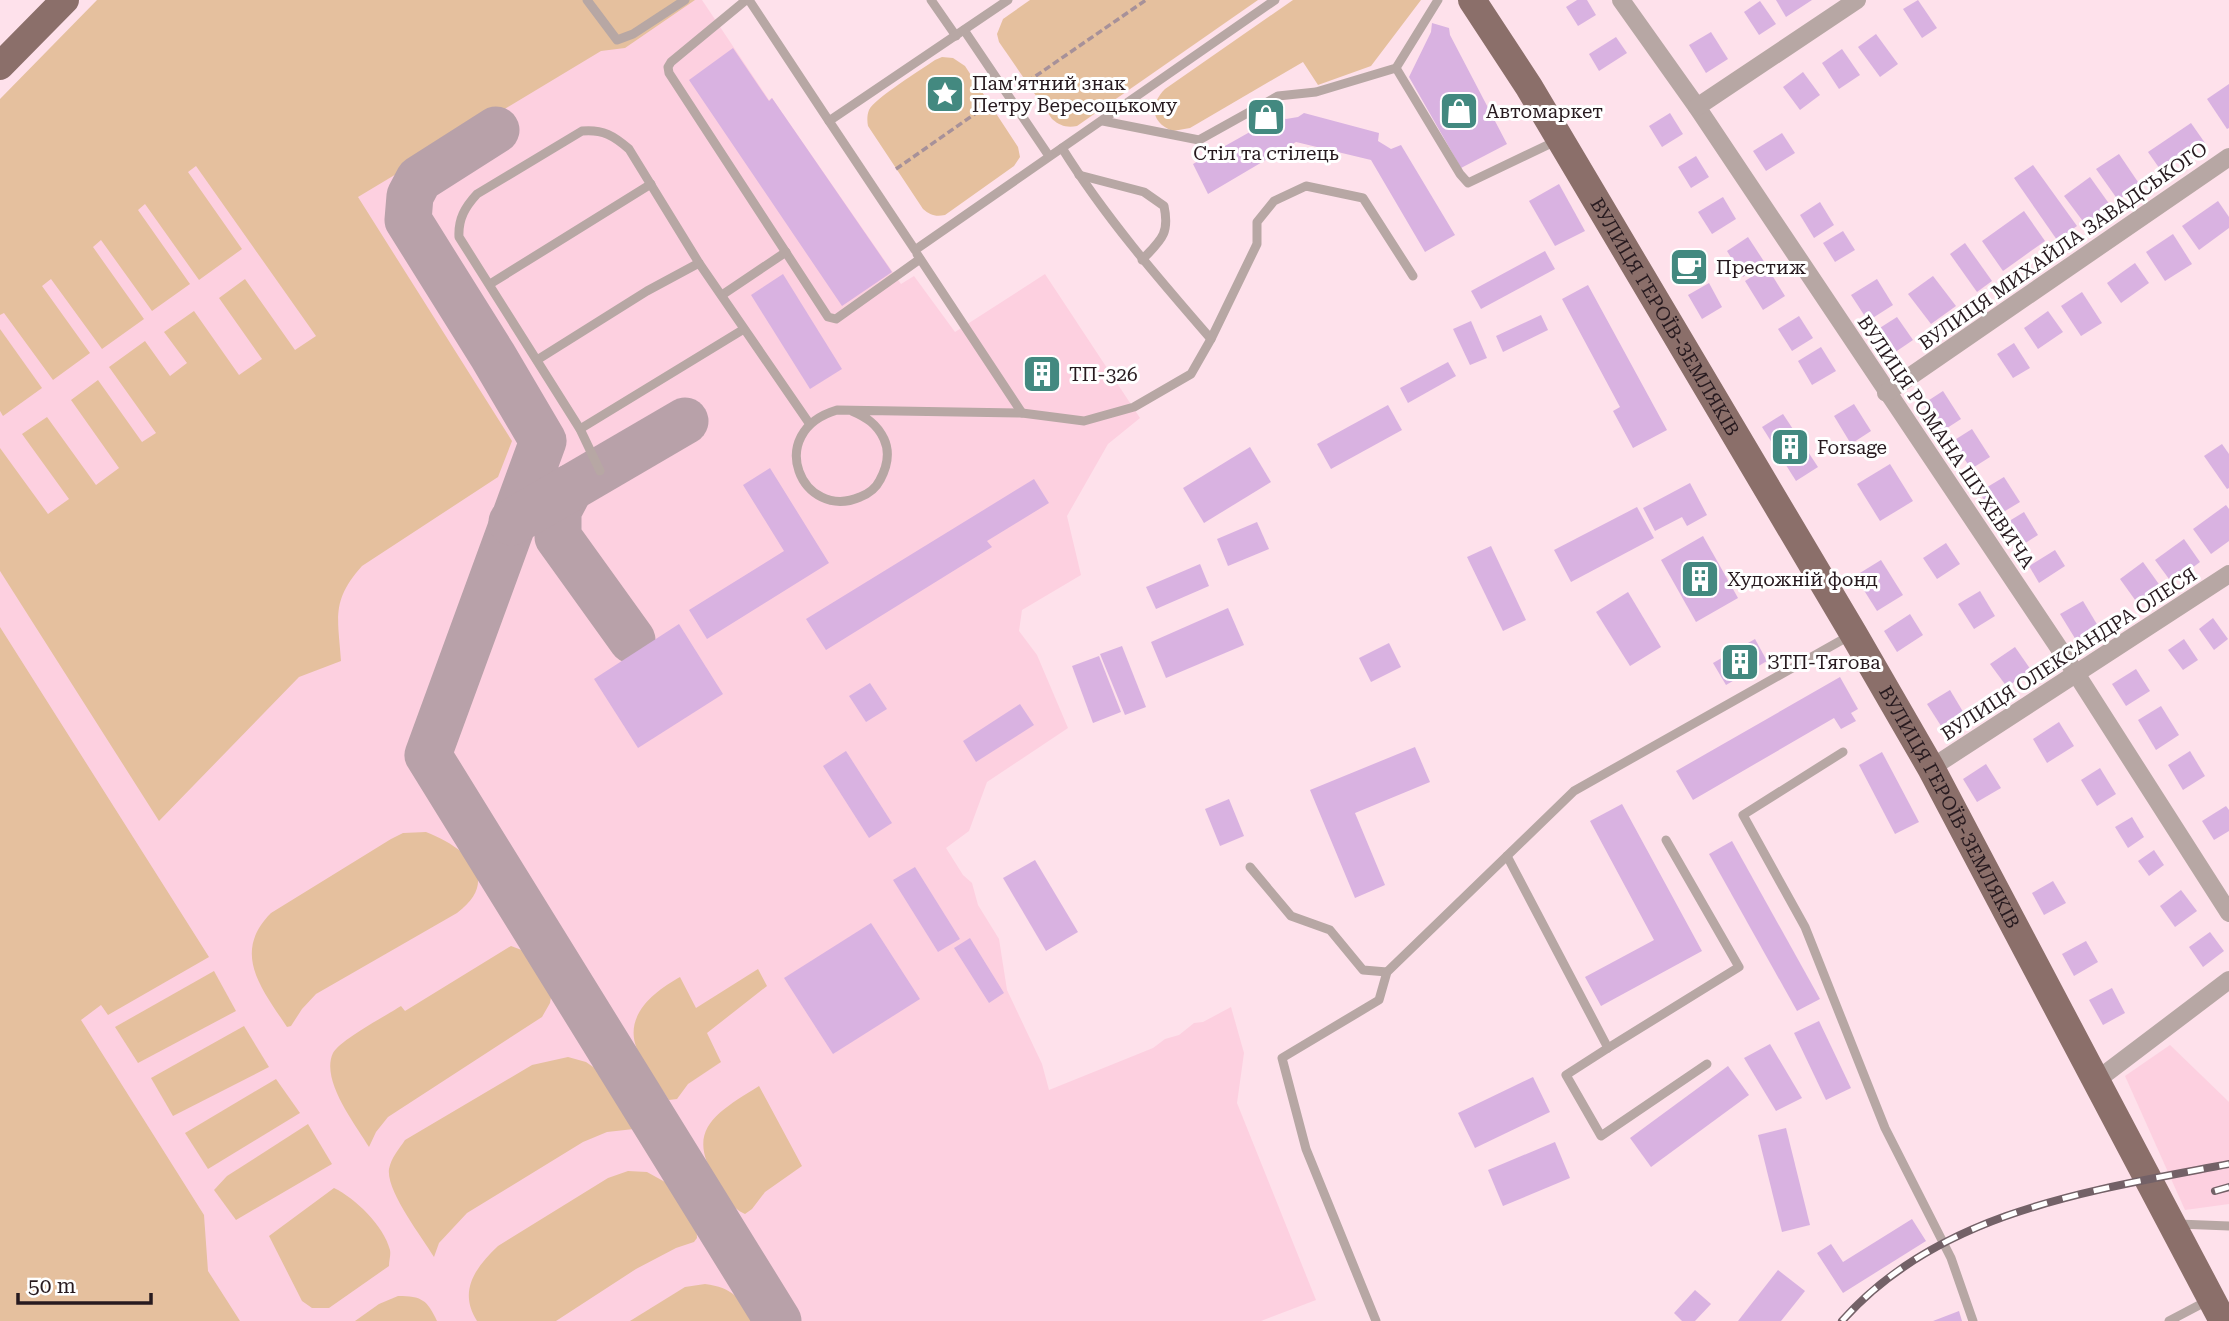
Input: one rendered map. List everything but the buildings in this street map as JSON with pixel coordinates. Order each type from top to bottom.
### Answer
[{"type":"main road","points":[[0,66],[65,0]]},
{"type":"main road","points":[[1472,0],[1529,87]]},
{"type":"main road","points":[[1488,0],[1529,87]]},
{"type":"main road","name":"ВУЛИЦЯ ГЕРОЇВ-ЗЕМЛЯКІВ","points":[[1529,87],[1931,768],[2217,1310]]},
{"type":"street","name":"ВУЛИЦЯ РОМАНА ШУХЕВИЧА","points":[[1620,0],[1697,107],[2077,675],[2229,913]]},
{"type":"street","points":[[1697,107],[1857,0]]},
{"type":"street","name":"ВУЛИЦЯ МИХАЙЛА ЗАВАДСЬКОГО","points":[[1886,393],[2229,157]]},
{"type":"street","name":"ВУЛИЦЯ ОЛЕКСАНДРА ОЛЕСЯ","points":[[1931,768],[2229,574]]},
{"type":"street","points":[[2097,1080],[2229,980]]},
{"type":"lane","points":[[587,0],[617,40],[633,34],[685,0]]},
{"type":"lane","points":[[1022,413],[917,254],[829,121],[747,0],[668,67],[669,73],[786,252],[832,319],[836,319],[917,254],[1049,156],[1275,0]]},
{"type":"lane","points":[[931,0],[960,33],[1049,156]]},
{"type":"lane","points":[[829,121],[1008,0]]},
{"type":"lane","points":[[1103,121],[1199,140],[1278,96],[1316,92],[1396,68],[1438,0]]},
{"type":"lane","points":[[1396,68],[1468,183],[1559,139]]},
{"type":"lane","points":[[600,471],[580,429],[458,237],[458,225],[465,208],[477,194],[582,131],[597,130],[612,135],[629,149],[699,263],[809,424]]},
{"type":"lane","points":[[1062,148],[1142,260],[1211,340]]},
{"type":"lane","points":[[1079,175],[1144,192],[1164,206],[1168,223],[1159,243],[1142,260]]},
{"type":"lane","points":[[489,284],[651,184]]},
{"type":"lane","points":[[852,411],[866,417],[878,428],[885,441],[885,471],[877,485],[866,495],[837,502],[823,498],[811,490],[796,464],[796,450],[801,435],[809,424],[829,412],[837,410],[1022,413],[1084,421],[1133,407],[1191,374],[1211,340],[1257,244],[1257,222],[1274,201],[1306,186],[1363,198],[1413,276]]},
{"type":"lane","points":[[722,295],[786,252]]},
{"type":"lane","points":[[537,360],[647,291],[699,263]]},
{"type":"lane","points":[[580,429],[744,329]]},
{"type":"lane","points":[[1376,1321],[1306,1149],[1282,1058],[1379,1000],[1387,972],[1574,791],[1853,633]]},
{"type":"lane","points":[[1843,752],[1743,815],[1805,927],[1885,1128],[1951,1258],[1973,1321]]},
{"type":"lane","points":[[1666,840],[1739,967],[1566,1075],[1601,1136],[1707,1064]]},
{"type":"lane","points":[[1507,856],[1608,1048]]},
{"type":"lane","points":[[1250,867],[1291,916],[1330,930],[1363,970],[1387,972]]},
{"type":"lane","points":[[2173,1224],[2229,1226]]},
{"type":"lane","points":[[2169,1321],[2217,1310]]},
{"type":"path","points":[[1027,82],[1146,0]]},
{"type":"path","points":[[896,169],[989,104]]},
{"type":"shaded area","points":[[97,0],[695,0],[625,48],[601,51],[358,197],[512,441],[498,477],[362,566],[345,589],[341,600],[338,621],[341,661],[299,677],[159,821],[0,571],[0,448],[48,514],[69,499],[22,434],[47,417],[96,485],[119,468],[71,400],[98,380],[142,442],[156,433],[109,367],[145,341],[170,376],[187,363],[164,332],[194,311],[239,375],[262,359],[219,298],[245,279],[295,350],[316,336],[196,166],[188,172],[242,249],[199,280],[145,204],[138,210],[190,284],[152,311],[101,240],[93,247],[144,319],[102,349],[51,279],[42,286],[90,353],[53,380],[4,313],[0,315],[0,99]]},
{"type":"shaded area","points":[[695,0],[702,0],[769,100],[772,98],[901,284],[914,276],[955,332],[1045,274],[1140,418],[1108,444],[1067,516],[1081,575],[1022,610],[1019,631],[1037,655],[1068,728],[987,782],[969,831],[946,848],[963,875],[972,883],[978,905],[999,939],[1007,990],[1042,1064],[1049,1090],[1153,1048],[1165,1039],[1179,1035],[1194,1023],[1203,1022],[1231,1007],[1244,1053],[1237,1103],[1316,1300],[1261,1321],[0,1321],[0,224]]},
{"type":"shaded area","points":[[1030,0],[1258,0],[1077,126],[1070,127],[1052,119],[999,42],[997,34],[1003,19]]},
{"type":"shaded area","points":[[1293,0],[1421,0],[1371,66],[1318,85],[1303,62],[1190,128],[1173,131],[1160,123],[1155,107],[1165,89]]},
{"type":"shaded area","points":[[942,57],[953,58],[965,66],[1018,147],[1020,157],[1014,166],[945,215],[938,216],[923,209],[868,126],[867,118],[869,110],[880,99]]},
{"type":"shaded area","points":[[0,329],[42,388],[3,416],[0,411]]},
{"type":"shaded area","points":[[0,627],[209,957],[108,1015],[101,1005],[81,1020],[204,1215],[208,1271],[240,1321],[0,1321]]},
{"type":"shaded area","points":[[426,832],[454,846],[473,865],[478,876],[477,888],[470,900],[457,913],[316,994],[291,1026],[287,1027],[260,985],[255,971],[253,942],[259,928],[271,913],[391,839],[403,833]]},
{"type":"shaded area","points":[[511,946],[535,958],[552,992],[550,1003],[542,1017],[388,1117],[376,1132],[369,1147],[335,1089],[330,1064],[333,1053],[345,1041],[375,1021],[401,1006],[405,1011]]},
{"type":"shaded area","points":[[758,969],[767,986],[707,1033],[721,1062],[688,1084],[677,1099],[669,1100],[637,1049],[634,1025],[644,1006],[661,989],[680,977],[696,1008]]},
{"type":"shaded area","points":[[214,971],[236,1011],[138,1063],[115,1027]]},
{"type":"shaded area","points":[[244,1026],[269,1067],[173,1116],[151,1078]]},
{"type":"shaded area","points":[[2170,1045],[2229,1102],[2229,1204],[2185,1210],[2125,1076]]},
{"type":"shaded area","points":[[568,1057],[586,1062],[599,1071],[634,1129],[607,1132],[583,1142],[467,1213],[439,1243],[434,1257],[393,1189],[389,1169],[398,1150],[405,1140],[532,1065]]},
{"type":"shaded area","points":[[276,1079],[300,1113],[208,1169],[185,1133]]},
{"type":"shaded area","points":[[759,1086],[802,1166],[765,1192],[745,1214],[729,1200],[707,1163],[703,1148],[710,1124],[719,1114]]},
{"type":"shaded area","points":[[308,1124],[332,1164],[236,1220],[214,1190],[227,1176]]},
{"type":"shaded area","points":[[628,1171],[647,1172],[674,1187],[696,1223],[697,1238],[694,1242],[676,1248],[636,1269],[556,1321],[477,1321],[469,1300],[469,1290],[476,1271],[498,1246],[608,1178]]},
{"type":"shaded area","points":[[334,1188],[359,1206],[375,1222],[390,1250],[389,1266],[329,1308],[312,1308],[302,1301],[269,1236]]},
{"type":"shaded area","points":[[705,1284],[729,1291],[744,1306],[753,1321],[630,1321],[685,1287]]},
{"type":"shaded area","points":[[398,1296],[423,1301],[437,1321],[355,1321],[379,1304]]},
{"type":"taxiway","points":[[496,130],[419,179],[410,196],[408,220],[543,441],[428,755],[778,1321]]},
{"type":"taxiway","points":[[512,522],[685,421]]},
{"type":"taxiway","points":[[570,488],[558,511],[558,537],[632,640]]},
{"type":"railway","points":[[1842,1321],[1881,1284],[1924,1254],[1971,1230],[2072,1196],[2229,1164]]},
{"type":"railway","points":[[2215,1191],[2229,1187]]},
{"type":"place","name":"Пам'ятний знак Петру Вересоцькому","points":[[945,94]]},
{"type":"place","name":"Автомаркет","points":[[1459,111]]},
{"type":"place","name":"Стіл та стілець","points":[[1266,117]]},
{"type":"place","name":"Престиж","points":[[1689,267]]},
{"type":"place","name":"ТП-326","points":[[1042,374]]},
{"type":"place","name":"Forsage","points":[[1790,447]]},
{"type":"place","name":"Художній фонд","points":[[1700,579]]},
{"type":"place","name":"ЗТП-Тягова","points":[[1740,662]]}]
